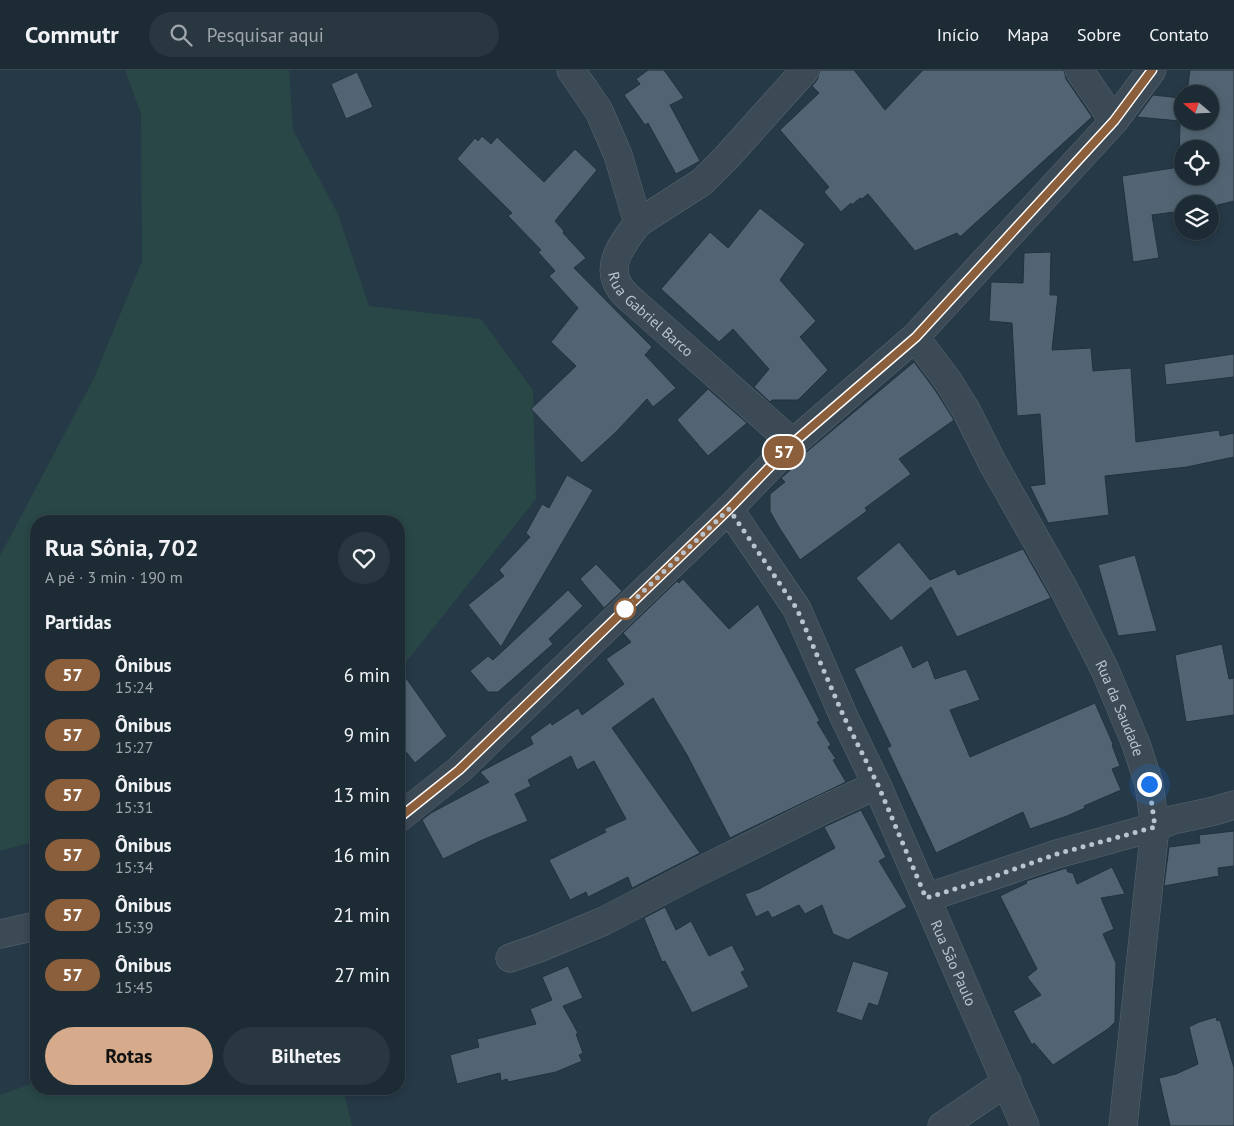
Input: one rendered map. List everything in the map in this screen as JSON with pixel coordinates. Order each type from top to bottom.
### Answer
[{"type":"street","points":[[571,70],[599,111],[618,155],[638,224],[702,182],[805,70]]},
{"type":"street","points":[[1079,70],[1114,121]]},
{"type":"street","points":[[405,813],[459,770],[729,509],[793,443],[916,337],[1114,121],[1152,70]]},
{"type":"street","name":"Rua Gabriel Barco","points":[[638,224],[623,246],[614,268],[616,280],[622,292],[793,443]]},
{"type":"street","name":"Rua da Saudade","points":[[916,337],[948,381],[966,410],[992,462],[1065,591],[1105,670],[1136,744],[1149,784],[1155,827],[1123,1126]]},
{"type":"street","name":"Rua São Paulo","points":[[729,509],[797,609],[844,717],[878,785],[1026,1126]]},
{"type":"street","points":[[510,958],[540,948],[604,921],[690,876],[827,808],[878,785]]},
{"type":"street","points":[[926,898],[1057,854],[1155,827],[1173,820],[1214,812],[1234,805]]},
{"type":"street","points":[[0,934],[30,927]]},
{"type":"street","points":[[942,1126],[1008,1082]]},
{"type":"green space","points":[[125,70],[289,70],[293,130],[338,214],[369,306],[481,319],[533,390],[536,499],[405,663],[405,515],[30,515],[30,843],[0,851],[0,556],[94,378],[142,261],[141,114]]},
{"type":"green space","points":[[30,1084],[30,1095],[344,1095],[352,1126],[0,1126],[0,1095]]},
{"type":"building","points":[[648,70],[664,70],[684,98],[670,105],[700,161],[676,174],[648,123],[645,125],[624,95],[640,84],[636,79]]},
{"type":"building","points":[[820,70],[854,70],[885,110],[923,70],[1064,70],[1066,79],[1092,117],[960,237],[957,233],[915,251],[868,194],[852,205],[851,203],[841,212],[824,192],[829,187],[780,130],[819,93],[812,86],[817,80]]},
{"type":"building","points":[[1190,70],[1234,70],[1234,201],[1219,205],[1219,195],[1174,195],[1174,212],[1152,215],[1159,258],[1133,262],[1122,176],[1174,168],[1174,185],[1219,185],[1219,140],[1180,140],[1180,130],[1219,130],[1219,85],[1188,85]]},
{"type":"building","points":[[357,72],[373,107],[346,119],[331,84]]},
{"type":"building","points":[[1153,95],[1174,97],[1174,120],[1137,117]]},
{"type":"building","points":[[482,136],[491,144],[497,137],[544,182],[575,149],[597,170],[555,221],[564,231],[563,233],[586,258],[574,268],[652,347],[645,355],[676,388],[653,407],[647,399],[615,433],[582,463],[531,409],[576,366],[551,342],[578,308],[549,276],[555,271],[538,252],[541,250],[508,216],[512,213],[457,159],[475,138],[478,141]]},
{"type":"building","points":[[760,208],[805,244],[780,280],[816,321],[800,337],[828,370],[798,400],[772,400],[770,402],[754,387],[769,369],[733,329],[719,342],[661,289],[710,232],[728,248]]},
{"type":"building","points":[[1051,252],[1050,295],[1058,295],[1052,350],[1091,348],[1093,371],[1131,368],[1136,442],[1219,430],[1220,436],[1234,433],[1234,457],[1187,467],[1105,476],[1109,515],[1048,523],[1030,486],[1045,484],[1040,414],[1017,416],[1012,323],[989,321],[991,282],[1023,283],[1024,253]]},
{"type":"building","points":[[1234,354],[1234,377],[1166,385],[1164,364]]},
{"type":"building","points":[[914,362],[954,420],[899,459],[911,474],[865,508],[867,511],[800,560],[770,511],[770,494],[785,482],[781,478],[801,461],[799,459],[804,454]]},
{"type":"building","points":[[708,389],[747,423],[708,456],[677,420]]},
{"type":"building","points":[[567,475],[593,490],[501,647],[468,605],[504,576],[499,570],[530,537],[526,533],[542,504],[549,508]]},
{"type":"building","points":[[899,542],[930,580],[955,569],[958,575],[1023,549],[1051,598],[957,637],[931,587],[891,621],[856,578]]},
{"type":"building","points":[[1135,555],[1157,631],[1118,636],[1098,565]]},
{"type":"building","points":[[596,564],[622,591],[604,608],[580,579]]},
{"type":"building","points":[[683,579],[729,629],[758,604],[820,721],[817,722],[831,745],[828,747],[836,759],[833,760],[846,782],[730,838],[687,755],[653,698],[612,728],[700,853],[632,888],[628,877],[588,897],[586,892],[570,900],[549,860],[606,832],[604,829],[626,819],[594,761],[577,770],[571,756],[528,780],[531,786],[515,794],[528,821],[443,859],[422,820],[431,813],[489,782],[480,772],[533,744],[530,737],[551,722],[552,725],[578,708],[582,715],[624,684],[606,659],[631,642],[623,633],[677,581],[679,583]]},
{"type":"building","points":[[568,590],[583,606],[549,639],[553,644],[498,692],[488,692],[470,671],[488,656],[493,660]]},
{"type":"building","points":[[1222,644],[1229,679],[1234,678],[1234,715],[1186,722],[1175,655]]},
{"type":"building","points":[[902,645],[913,668],[928,660],[935,679],[966,669],[980,700],[950,710],[970,757],[1095,703],[1113,744],[1120,766],[1112,769],[1121,790],[1084,806],[1085,808],[1067,816],[1030,829],[1023,812],[936,853],[887,748],[891,746],[854,669]]},
{"type":"building","points":[[405,676],[447,736],[415,763],[405,750]]},
{"type":"building","points":[[861,810],[886,857],[879,861],[907,907],[848,940],[833,934],[822,905],[805,914],[799,905],[772,918],[768,911],[756,917],[745,894],[759,889],[835,848],[824,827]]},
{"type":"building","points":[[1234,831],[1234,866],[1218,868],[1219,876],[1164,886],[1169,847],[1200,843],[1199,835]]},
{"type":"building","points":[[1112,867],[1125,894],[1101,898],[1114,929],[1103,934],[1116,963],[1115,1022],[1108,1029],[1053,1065],[1034,1043],[1032,1045],[1013,1011],[1041,995],[1027,977],[1037,969],[1000,896],[1027,883],[1026,881],[1066,868],[1068,872],[1073,873],[1077,884]]},
{"type":"building","points":[[665,907],[676,930],[691,921],[709,956],[732,945],[745,970],[741,972],[749,987],[692,1013],[665,961],[662,962],[644,918]]},
{"type":"building","points":[[853,961],[889,972],[878,1006],[869,1003],[862,1021],[836,1012]]},
{"type":"building","points":[[568,966],[583,998],[563,1006],[578,1033],[576,1034],[583,1053],[579,1055],[582,1061],[556,1072],[508,1082],[507,1079],[501,1081],[500,1073],[457,1084],[450,1055],[479,1047],[477,1039],[536,1024],[530,1009],[552,1000],[542,977]]},
{"type":"building","points":[[1216,1017],[1217,1021],[1220,1020],[1234,1068],[1234,1126],[1170,1126],[1159,1078],[1176,1074],[1198,1064],[1189,1027]]},
{"type":"bus line","name":"57","points":[[405,813],[459,770],[729,509],[793,443],[916,337],[1114,121],[1152,70]]},
{"type":"route","points":[[625,609],[729,509],[797,609],[844,717],[878,785],[926,898],[1057,854],[1155,827],[1149,784]]}]
